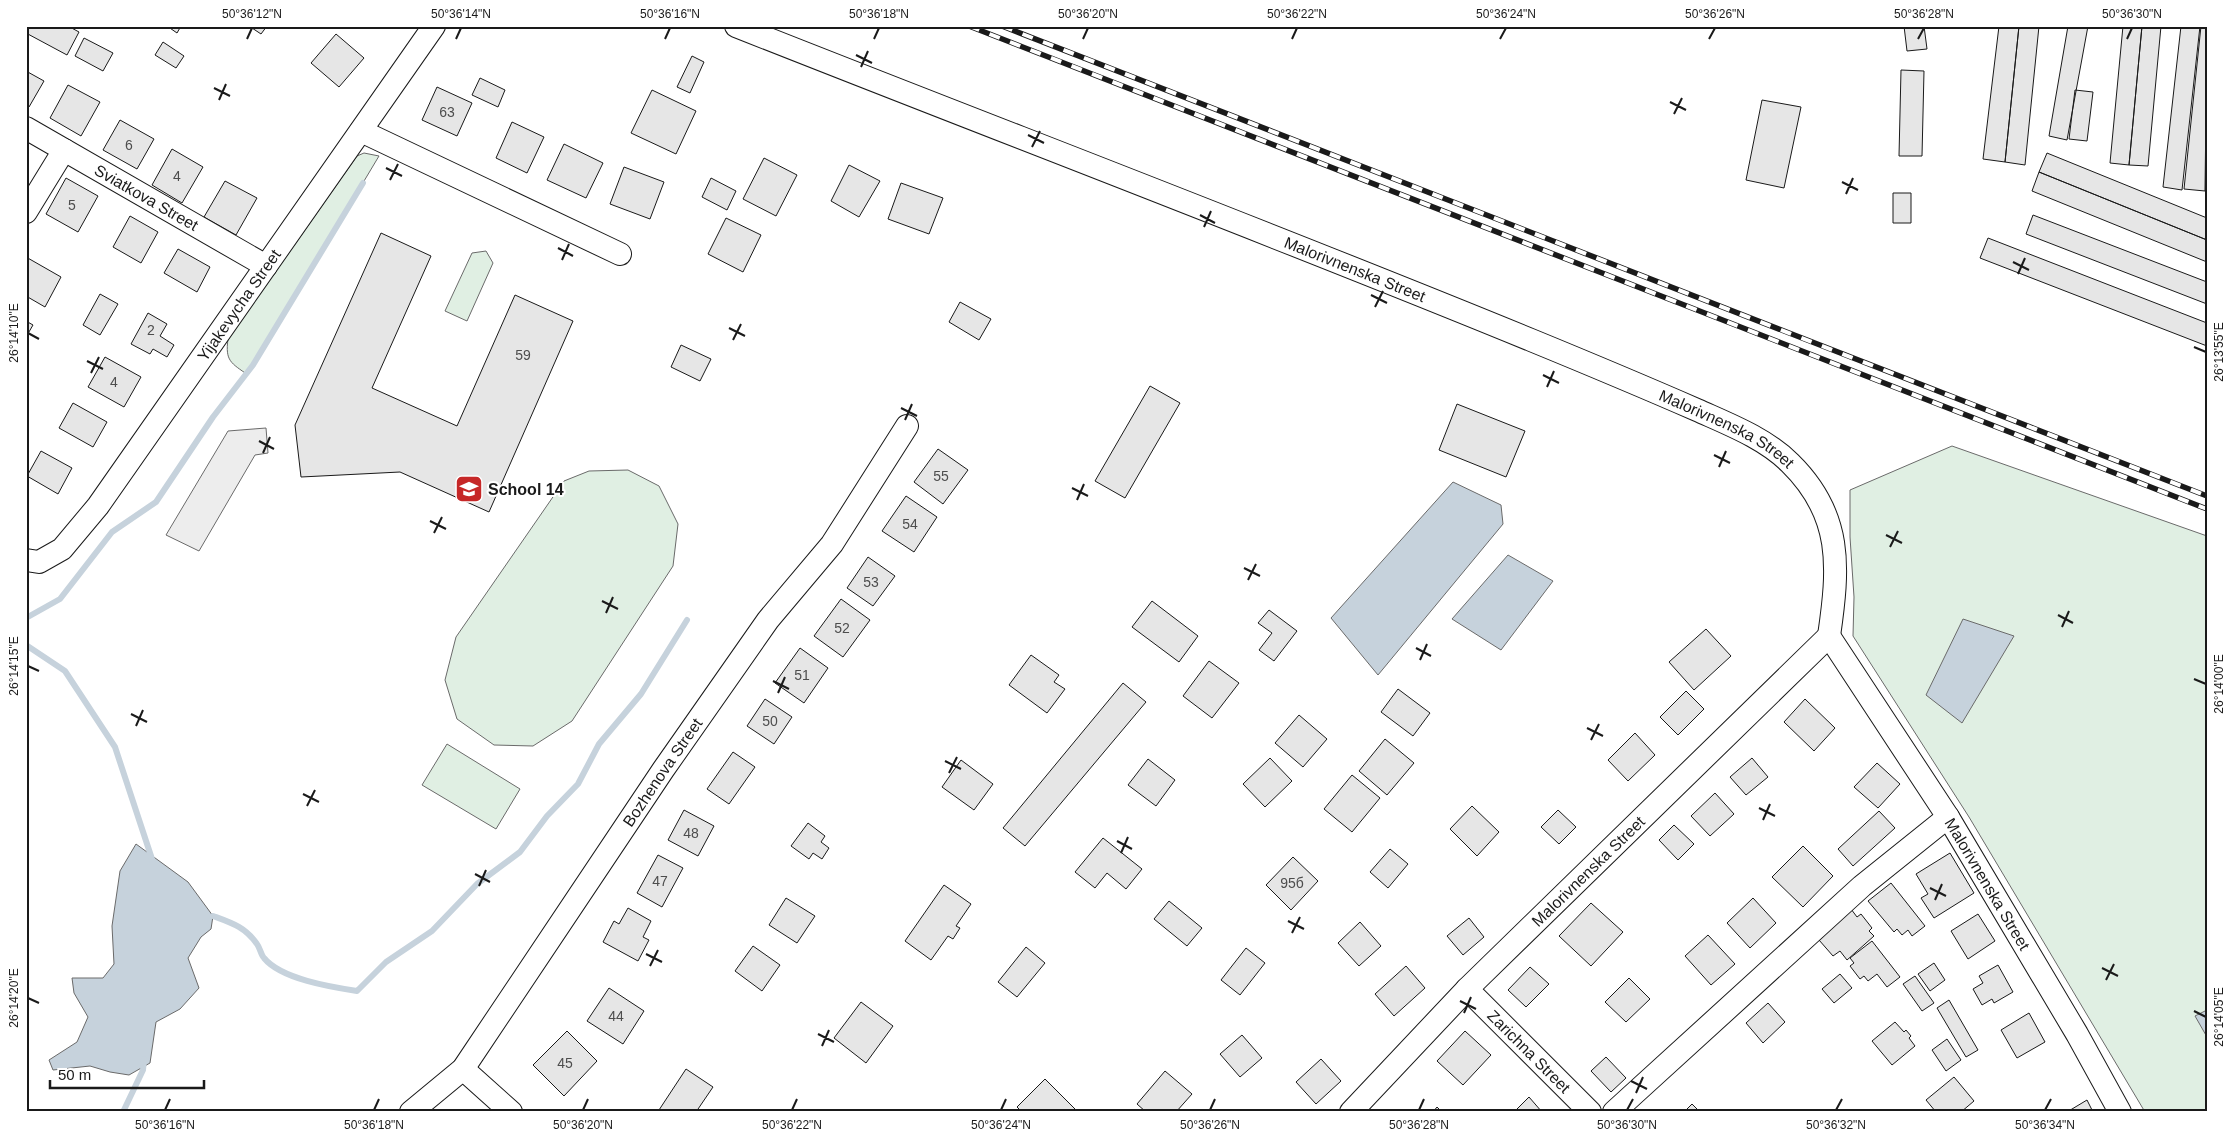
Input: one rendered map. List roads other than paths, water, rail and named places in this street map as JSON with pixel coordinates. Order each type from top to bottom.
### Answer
[{"type":"street","name":"Yijakevycha Street","points":[[26,560],[39,562],[62,549],[98,506],[434,26]]},
{"type":"street","name":"Malorivnenska Street","points":[[736,26],[1476,317],[1642,386],[1759,441],[1787,460],[1811,485],[1828,516],[1835,549],[1837,585],[1829,636],[1467,989],[1351,1112]]},
{"type":"street","name":"Sviatkova Street","points":[[26,128],[266,266]]},
{"type":"street","points":[[361,131],[620,254]]},
{"type":"street","points":[[26,212],[64,150]]},
{"type":"street","name":"Bozhenova Street","points":[[411,1112],[463,1069],[662,770],[768,620],[832,544],[907,426]]},
{"type":"street","name":"Malorivnenska Street","points":[[1829,636],[1948,817],[2054,994],[2120,1112]]},
{"type":"street","points":[[1614,1112],[1862,886],[1948,817]]},
{"type":"street","name":"Zarichna Street","points":[[1467,989],[1590,1112]]},
{"type":"street","points":[[463,1069],[511,1112]]},
{"type":"waterway","points":[[26,618],[60,599],[112,532],[156,502],[213,417],[253,365],[363,183]]},
{"type":"waterway","points":[[213,916],[232,923],[248,933],[257,944],[264,958],[282,971],[307,981],[357,991],[386,962],[432,931],[477,884],[520,852],[547,816],[578,784],[599,744],[641,694],[687,620]]},
{"type":"waterway","points":[[26,645],[65,671],[115,747],[153,862]]},
{"type":"waterway","points":[[123,1112],[143,1070],[144,1059]]},
{"type":"railway","points":[[969,26],[2207,509]]},
{"type":"railway","points":[[1002,26],[2207,496]]},
{"type":"place","name":"School 14","points":[[469,489]]}]
